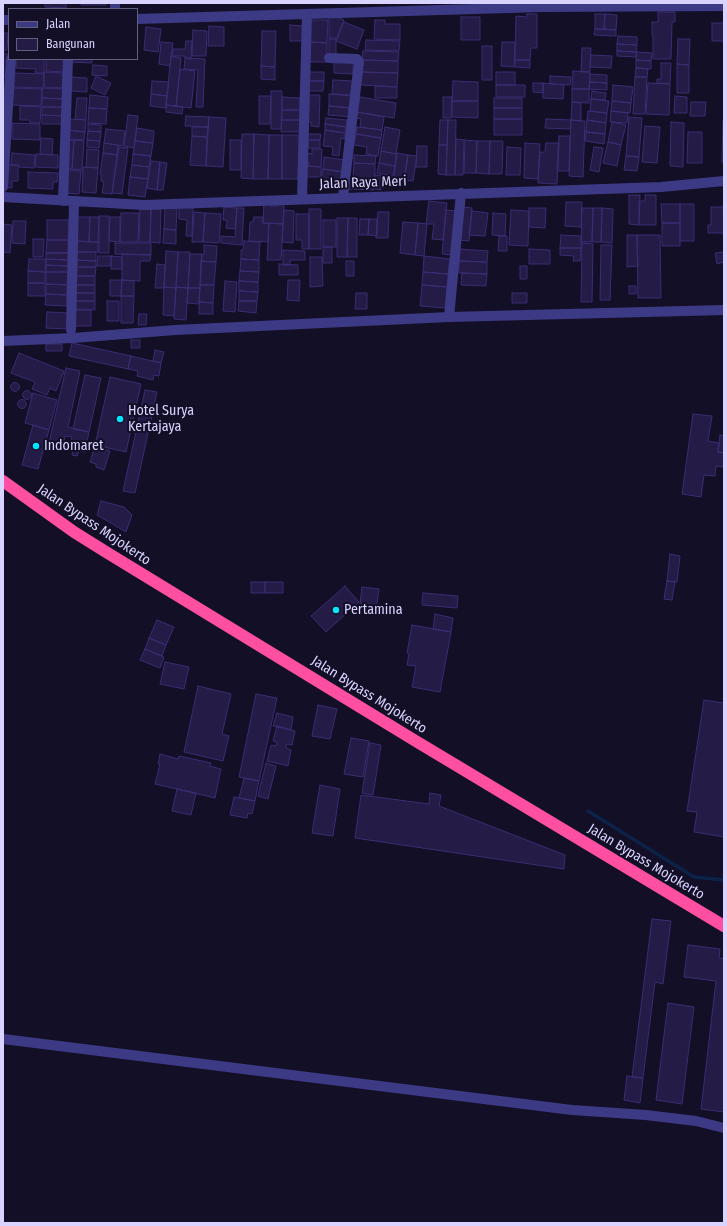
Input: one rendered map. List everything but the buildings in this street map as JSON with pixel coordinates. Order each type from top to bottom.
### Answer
[{"type":"highway","name":"Jalan Bypass Mojokerto","points":[[3,481],[74,532],[106,552],[414,740],[724,926]]},
{"type":"street","points":[[138,19],[542,7],[724,6]]},
{"type":"street","points":[[302,199],[306,14]]},
{"type":"street","points":[[329,58],[357,59],[359,62],[343,197]]},
{"type":"street","points":[[3,187],[11,60]]},
{"type":"street","points":[[63,200],[68,60]]},
{"type":"street","name":"Jalan Raya Meri","points":[[3,197],[144,205],[661,187],[724,181]]},
{"type":"street","points":[[449,317],[461,193]]},
{"type":"street","points":[[71,330],[74,201]]},
{"type":"street","points":[[3,341],[73,338],[146,332],[449,317],[724,310]]},
{"type":"street","points":[[3,1039],[572,1110],[646,1115],[696,1122],[724,1128]]},
{"type":"waterway","points":[[588,811],[694,877],[724,880]]},
{"type":"place","name":"Hotel Surya Kertajaya","points":[[120,419]]},
{"type":"place","name":"Indomaret","points":[[36,446]]},
{"type":"place","name":"Pertamina","points":[[336,610]]}]
